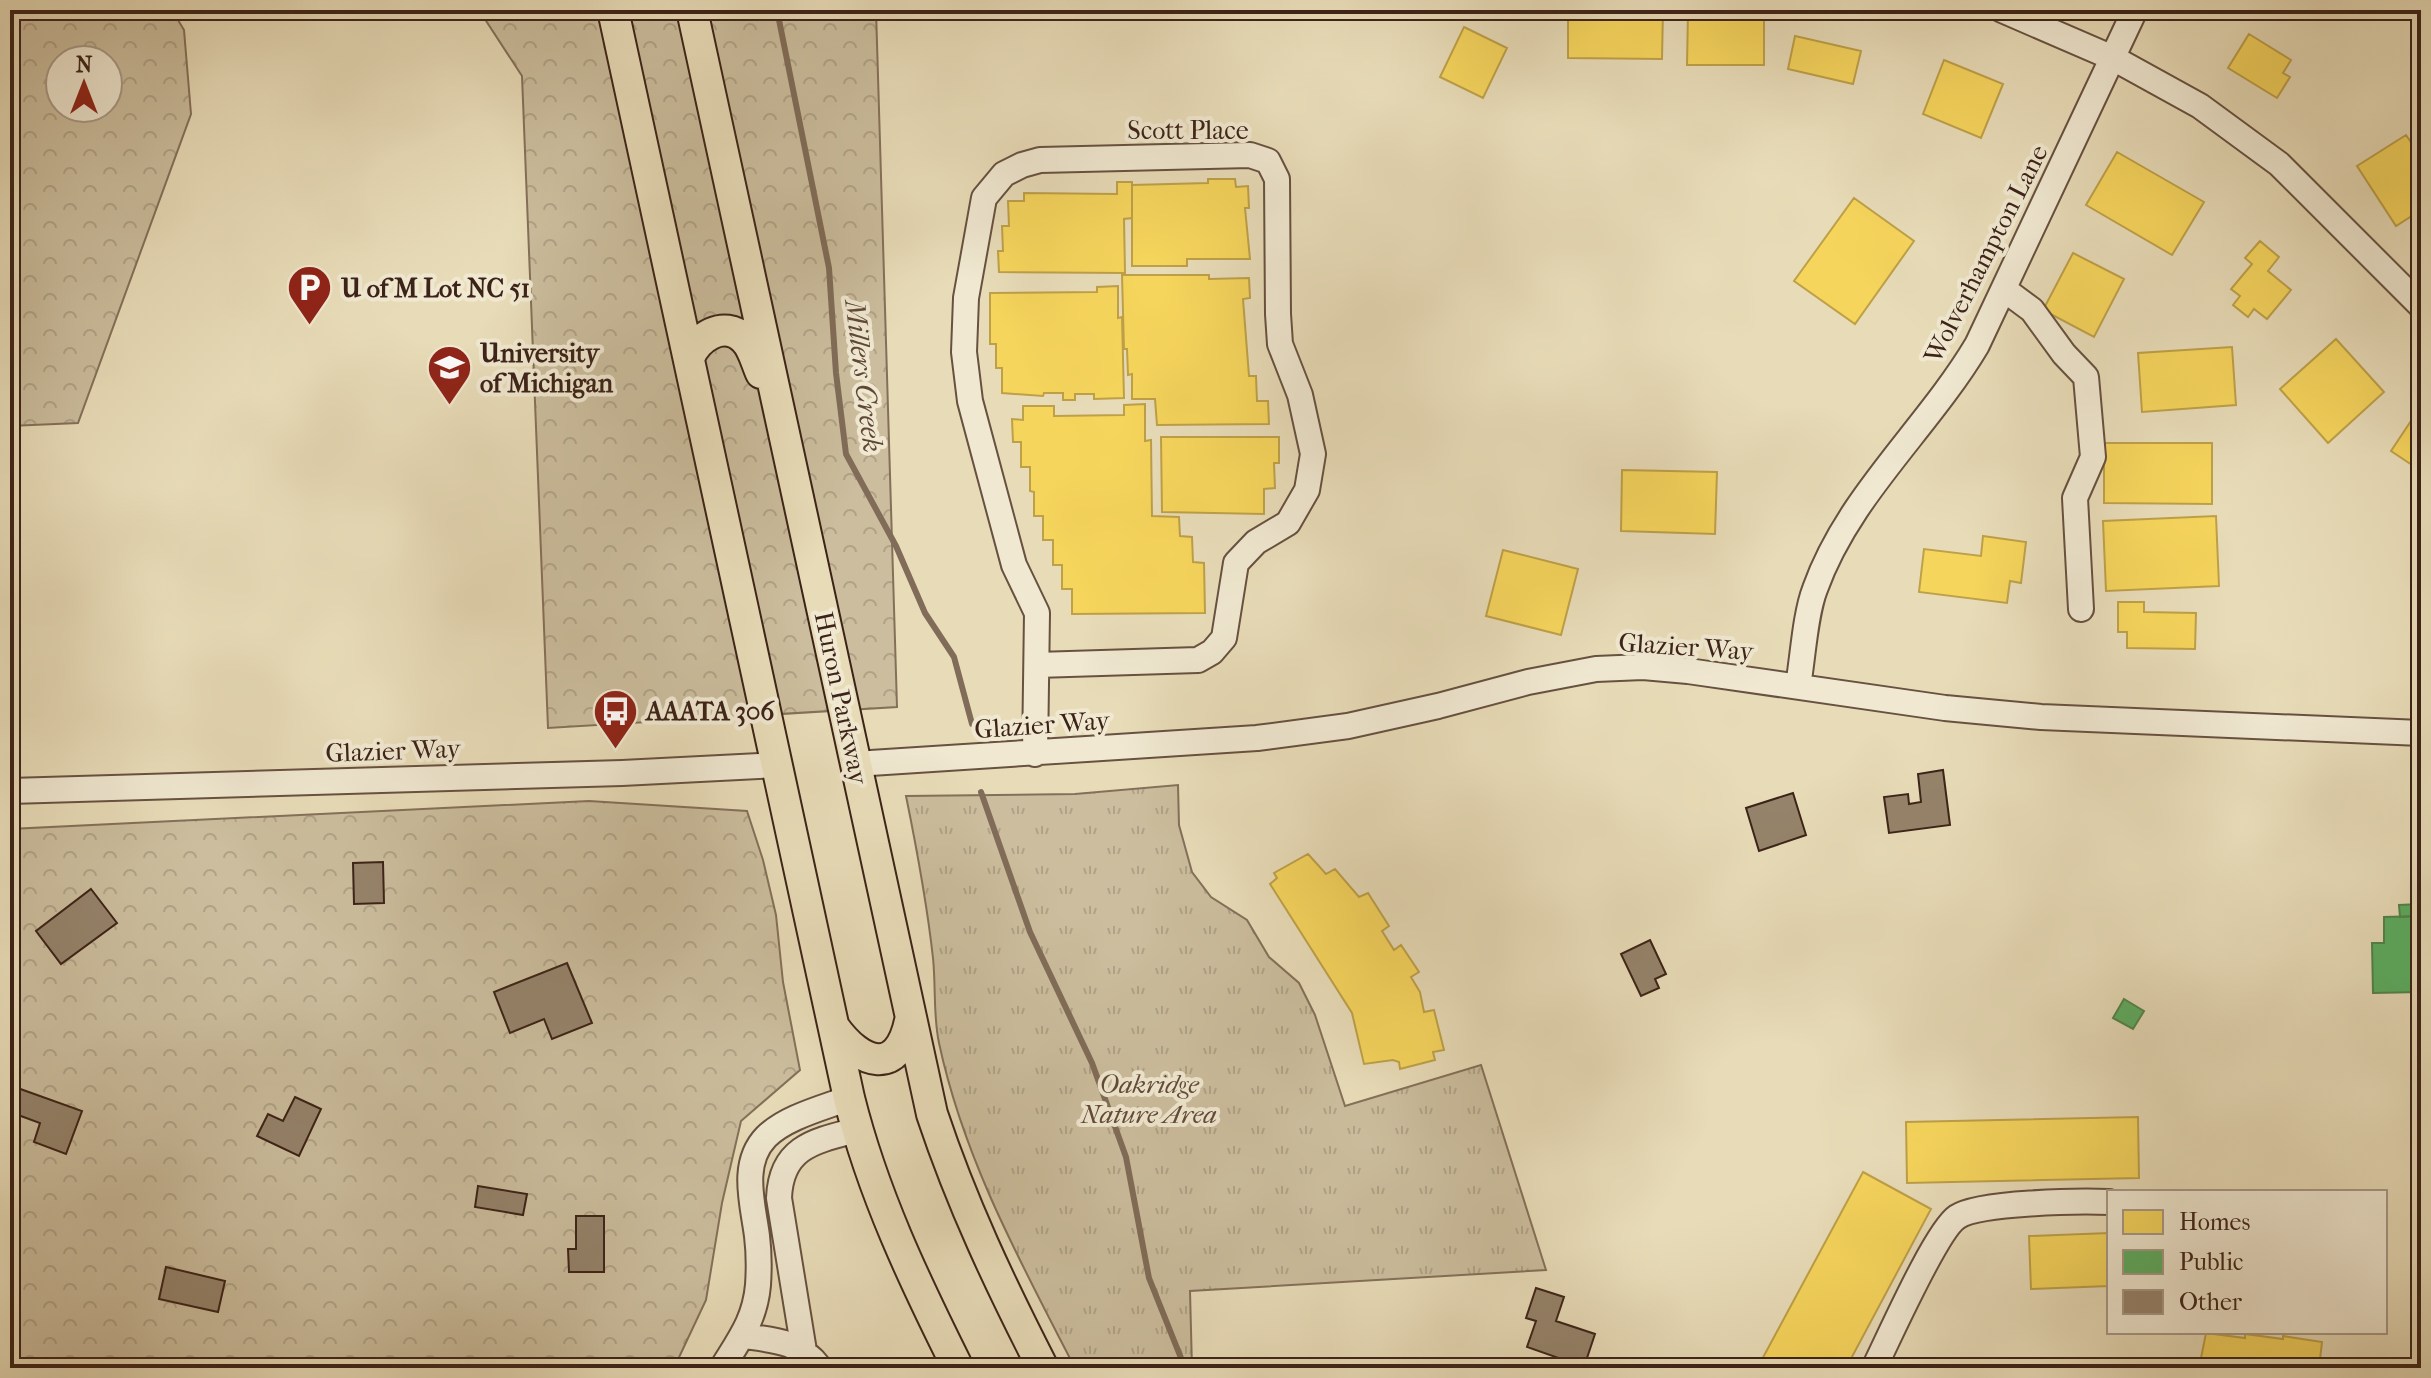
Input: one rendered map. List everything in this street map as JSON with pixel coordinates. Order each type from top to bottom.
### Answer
[{"type":"main road","points":[[613,10],[857,1130],[897,1242],[958,1368]]},
{"type":"main road","name":"Huron Parkway","points":[[692,10],[932,1114],[955,1183],[978,1236],[1043,1368]]},
{"type":"main road","points":[[689,358],[698,342],[712,333],[730,332],[745,339],[782,427]]},
{"type":"main road","points":[[833,1026],[860,1054],[881,1059],[889,1058],[901,1049],[910,1021]]},
{"type":"street","points":[[2002,10],[2113,58],[2200,106],[2279,164],[2421,306]]},
{"type":"street","name":"Wolverhampton Lane","points":[[1798,686],[1814,591],[1842,533],[1867,493],[1959,376],[2005,290],[2135,10]]},
{"type":"street","name":"Scott Place","points":[[1035,754],[1037,613],[1014,565],[970,401],[964,352],[966,298],[984,198],[1004,174],[1040,160],[1250,155],[1268,161],[1277,179],[1280,344],[1300,395],[1313,454],[1307,490],[1288,523],[1256,542],[1236,563],[1224,638],[1212,652],[1198,660],[1037,665]]},
{"type":"street","points":[[2005,290],[2032,310],[2064,354],[2086,377],[2093,457],[2075,498],[2081,609]]},
{"type":"street","name":"Glazier Way","points":[[855,764],[1257,738],[1348,726],[1528,682],[1596,669],[1643,667],[1945,708],[2041,717],[2421,733]]},
{"type":"street","name":"Glazier Way","points":[[10,791],[622,773],[778,765]]},
{"type":"street","points":[[722,1368],[750,1321],[758,1287],[758,1241],[750,1189],[755,1154],[767,1136],[788,1123],[849,1098]]},
{"type":"street","points":[[812,1360],[779,1198],[780,1178],[801,1149],[857,1130]]},
{"type":"street","points":[[1874,1368],[1939,1241],[1957,1217],[1983,1209],[2066,1201],[2107,1202]]},
{"type":"street","points":[[743,1336],[780,1340],[812,1360]]},
{"type":"green space","points":[[10,10],[172,10],[184,30],[191,114],[78,423],[10,426]]},
{"type":"green space","points":[[479,10],[876,10],[897,707],[548,728],[522,76]]},
{"type":"green space","name":"Oakridge Nature Area","points":[[1178,785],[1179,825],[1192,872],[1211,897],[1247,920],[1269,957],[1299,983],[1315,1015],[1345,1106],[1481,1065],[1546,1270],[1190,1291],[1192,1368],[1075,1368],[996,1210],[963,1128],[950,1086],[937,1032],[931,938],[906,796],[1075,794]]},
{"type":"green space","points":[[589,801],[747,811],[776,915],[783,982],[800,1070],[741,1121],[722,1203],[706,1300],[674,1368],[10,1368],[10,829]]},
{"type":"building: Homes","points":[[1568,10],[1663,10],[1662,59],[1568,58]]},
{"type":"building: Homes","points":[[2218,10],[2270,10],[2270,12],[2218,16]]},
{"type":"building: Homes","points":[[1688,12],[1764,13],[1764,65],[1687,65]]},
{"type":"building: Homes","points":[[1464,27],[1507,48],[1483,98],[1440,77]]},
{"type":"building: Homes","points":[[2249,34],[2291,60],[2283,73],[2290,77],[2277,98],[2228,68]]},
{"type":"building: Homes","points":[[1795,36],[1861,51],[1853,84],[1788,69]]},
{"type":"building: Homes","points":[[1944,60],[2003,84],[1981,138],[1923,114]]},
{"type":"building: Homes","points":[[2406,135],[2421,157],[2421,210],[2396,226],[2357,166]]},
{"type":"building: Homes","points":[[2117,152],[2204,202],[2172,255],[2086,205]]},
{"type":"building: Homes","points":[[1208,179],[1235,179],[1236,187],[1248,186],[1249,208],[1245,208],[1250,259],[1187,259],[1187,266],[1132,266],[1132,185],[1208,183]]},
{"type":"building: Homes","points":[[1117,182],[1132,182],[1132,218],[1124,219],[1125,273],[999,272],[998,251],[1003,251],[1002,226],[1009,226],[1008,201],[1024,201],[1024,193],[1117,194]]},
{"type":"building: Homes","points":[[1854,198],[1914,241],[1855,324],[1794,281]]},
{"type":"building: Homes","points":[[2260,241],[2279,257],[2268,271],[2291,290],[2267,319],[2254,309],[2248,317],[2233,305],[2240,296],[2231,289],[2252,264],[2245,258]]},
{"type":"building: Homes","points":[[2073,253],[2124,279],[2094,337],[2043,310]]},
{"type":"building: Homes","points":[[1122,275],[1249,278],[1250,298],[1243,299],[1249,376],[1256,376],[1257,401],[1268,401],[1269,424],[1157,425],[1155,399],[1132,399],[1132,374],[1128,375],[1127,349],[1124,349]]},
{"type":"building: Homes","points":[[1118,286],[1124,398],[1094,399],[1094,394],[1075,394],[1075,400],[1063,400],[1063,393],[1044,393],[1043,396],[1002,393],[1002,368],[996,368],[996,344],[990,344],[990,293],[1097,292],[1097,287]]},
{"type":"building: Homes","points":[[2336,339],[2384,392],[2328,443],[2280,389]]},
{"type":"building: Homes","points":[[2232,347],[2236,405],[2142,412],[2138,353]]},
{"type":"building: Homes","points":[[1145,404],[1145,441],[1151,440],[1152,516],[1179,517],[1180,536],[1192,537],[1193,562],[1204,563],[1205,613],[1072,614],[1072,589],[1062,589],[1062,565],[1053,565],[1053,540],[1043,540],[1043,516],[1034,516],[1030,467],[1021,467],[1021,442],[1013,442],[1012,419],[1023,420],[1023,406],[1054,406],[1054,416],[1124,415],[1124,405]]},
{"type":"building: Homes","points":[[2415,415],[2421,419],[2421,471],[2391,451]]},
{"type":"building: Homes","points":[[1161,437],[1279,437],[1279,463],[1274,463],[1275,488],[1264,489],[1264,514],[1162,512]]},
{"type":"building: Homes","points":[[2104,443],[2212,443],[2212,504],[2104,503]]},
{"type":"building: Homes","points":[[1622,470],[1717,472],[1715,534],[1621,531]]},
{"type":"building: Homes","points":[[2216,516],[2219,586],[2106,591],[2103,521]]},
{"type":"building: Homes","points":[[1983,536],[2026,542],[2021,583],[2010,581],[2007,603],[1919,592],[1924,549],[1981,556]]},
{"type":"building: Homes","points":[[1503,550],[1578,569],[1561,635],[1486,616]]},
{"type":"building: Homes","points":[[2118,602],[2144,602],[2144,612],[2196,613],[2195,649],[2127,648],[2127,632],[2118,632]]},
{"type":"building: Homes","points":[[1308,854],[1326,874],[1335,869],[1359,897],[1368,893],[1389,926],[1382,931],[1394,950],[1401,945],[1419,972],[1411,977],[1420,992],[1424,1012],[1434,1010],[1444,1050],[1433,1052],[1435,1060],[1400,1069],[1399,1062],[1393,1060],[1364,1064],[1352,1013],[1270,884],[1277,878],[1274,873]]},
{"type":"building: Homes","points":[[2138,1117],[2139,1178],[1907,1183],[1906,1122]]},
{"type":"building: Homes","points":[[1863,1172],[1931,1209],[1846,1368],[1769,1368],[1760,1363]]},
{"type":"building: Homes","points":[[2107,1233],[2107,1286],[2031,1289],[2029,1236]]},
{"type":"building: Homes","points":[[2206,1334],[2245,1338],[2245,1334],[2283,1339],[2283,1336],[2322,1342],[2319,1368],[2199,1368]]},
{"type":"building: Homes","points":[[2421,1353],[2421,1368],[2335,1368],[2335,1365],[2374,1361],[2412,1361],[2412,1354]]},
{"type":"building: Public","points":[[2421,904],[2421,916],[2400,917],[2399,905]]},
{"type":"building: Public","points":[[2421,916],[2421,992],[2373,993],[2372,943],[2384,943],[2384,917]]},
{"type":"building: Public","points":[[2124,999],[2144,1011],[2133,1029],[2113,1018]]},
{"type":"building: Other","points":[[1943,770],[1950,825],[1889,833],[1884,797],[1908,794],[1909,804],[1921,802],[1918,774]]},
{"type":"building: Other","points":[[1793,793],[1806,835],[1759,851],[1746,808]]},
{"type":"building: Other","points":[[383,862],[384,903],[354,904],[353,863]]},
{"type":"building: Other","points":[[91,889],[117,923],[61,964],[36,931]]},
{"type":"building: Other","points":[[1650,940],[1666,974],[1655,979],[1659,988],[1641,996],[1621,954]]},
{"type":"building: Other","points":[[567,963],[592,1023],[552,1039],[544,1019],[510,1033],[494,992]]},
{"type":"building: Other","points":[[12,1086],[82,1111],[66,1154],[34,1142],[40,1123],[10,1112]]},
{"type":"building: Other","points":[[295,1097],[321,1109],[299,1156],[257,1136],[268,1114],[283,1121]]},
{"type":"building: Other","points":[[478,1186],[527,1194],[523,1215],[475,1207]]},
{"type":"building: Other","points":[[576,1216],[604,1216],[604,1272],[569,1272],[568,1249],[576,1249]]},
{"type":"building: Other","points":[[166,1267],[225,1281],[218,1312],[159,1299]]},
{"type":"building: Other","points":[[1536,1288],[1564,1297],[1556,1321],[1595,1334],[1584,1367],[1527,1347],[1536,1321],[1526,1318]]},
{"type":"waterway","name":"Millers Creek","points":[[777,10],[829,268],[836,373],[846,454],[896,546],[925,613],[954,657],[972,724]]},
{"type":"waterway","name":"Millers Creek","points":[[981,792],[1030,932],[1092,1063],[1126,1157],[1149,1278],[1185,1368]]},
{"type":"place","name":"U of M Lot NC 51","points":[[310,327]]},
{"type":"place","name":"University of Michigan","points":[[449,407]]},
{"type":"place","name":"AAATA 306","points":[[615,750]]}]
